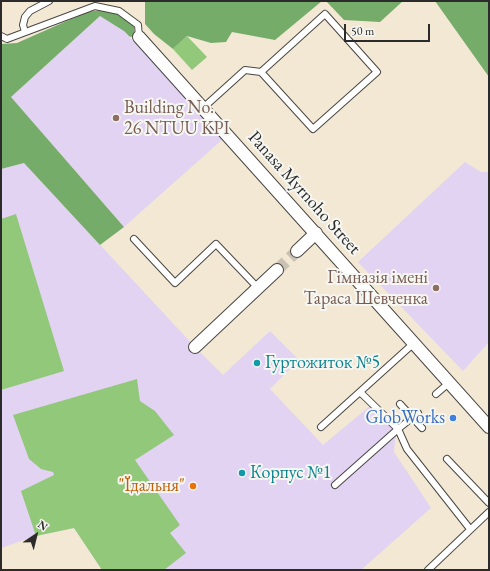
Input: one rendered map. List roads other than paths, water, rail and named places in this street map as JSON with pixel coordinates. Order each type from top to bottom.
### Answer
[{"type":"street","name":"Panasa Myrnoho Street","points":[[139,37],[489,427]]},
{"type":"street","points":[[297,251],[316,233]]},
{"type":"street","points":[[195,347],[277,270]]},
{"type":"lane","points":[[25,32],[23,25],[25,17],[30,11],[49,1]]},
{"type":"lane","points":[[1,36],[7,39],[95,6],[119,11],[138,25],[139,37]]},
{"type":"lane","points":[[203,108],[245,70],[261,72],[313,129],[377,72],[325,14],[261,72]]},
{"type":"lane","points":[[134,239],[175,283],[216,244],[258,288]]},
{"type":"lane","points":[[321,427],[414,343]]},
{"type":"lane","points":[[436,394],[450,382]]},
{"type":"lane","points":[[360,392],[398,428],[406,449],[470,529]]},
{"type":"lane","points":[[400,404],[415,415],[422,428]]},
{"type":"lane","points":[[335,485],[398,428],[415,415]]},
{"type":"lane","points":[[447,459],[489,503]]},
{"type":"lane","points":[[428,570],[489,512]]},
{"type":"tunnel","points":[[277,270],[297,251]]},
{"type":"place","name":"Building No. 26 NTUU KPI","points":[[116,118]]},
{"type":"place","name":"Гімназія імені Тараса Шевченка","points":[[436,288]]},
{"type":"place","name":"Гуртожиток №5","points":[[257,363]]},
{"type":"place","name":"GlobWorks","points":[[453,418]]},
{"type":"place","name":"Корпус №1","points":[[242,473]]},
{"type":"place","name":"\"Їдальня\"","points":[[193,486]]}]
